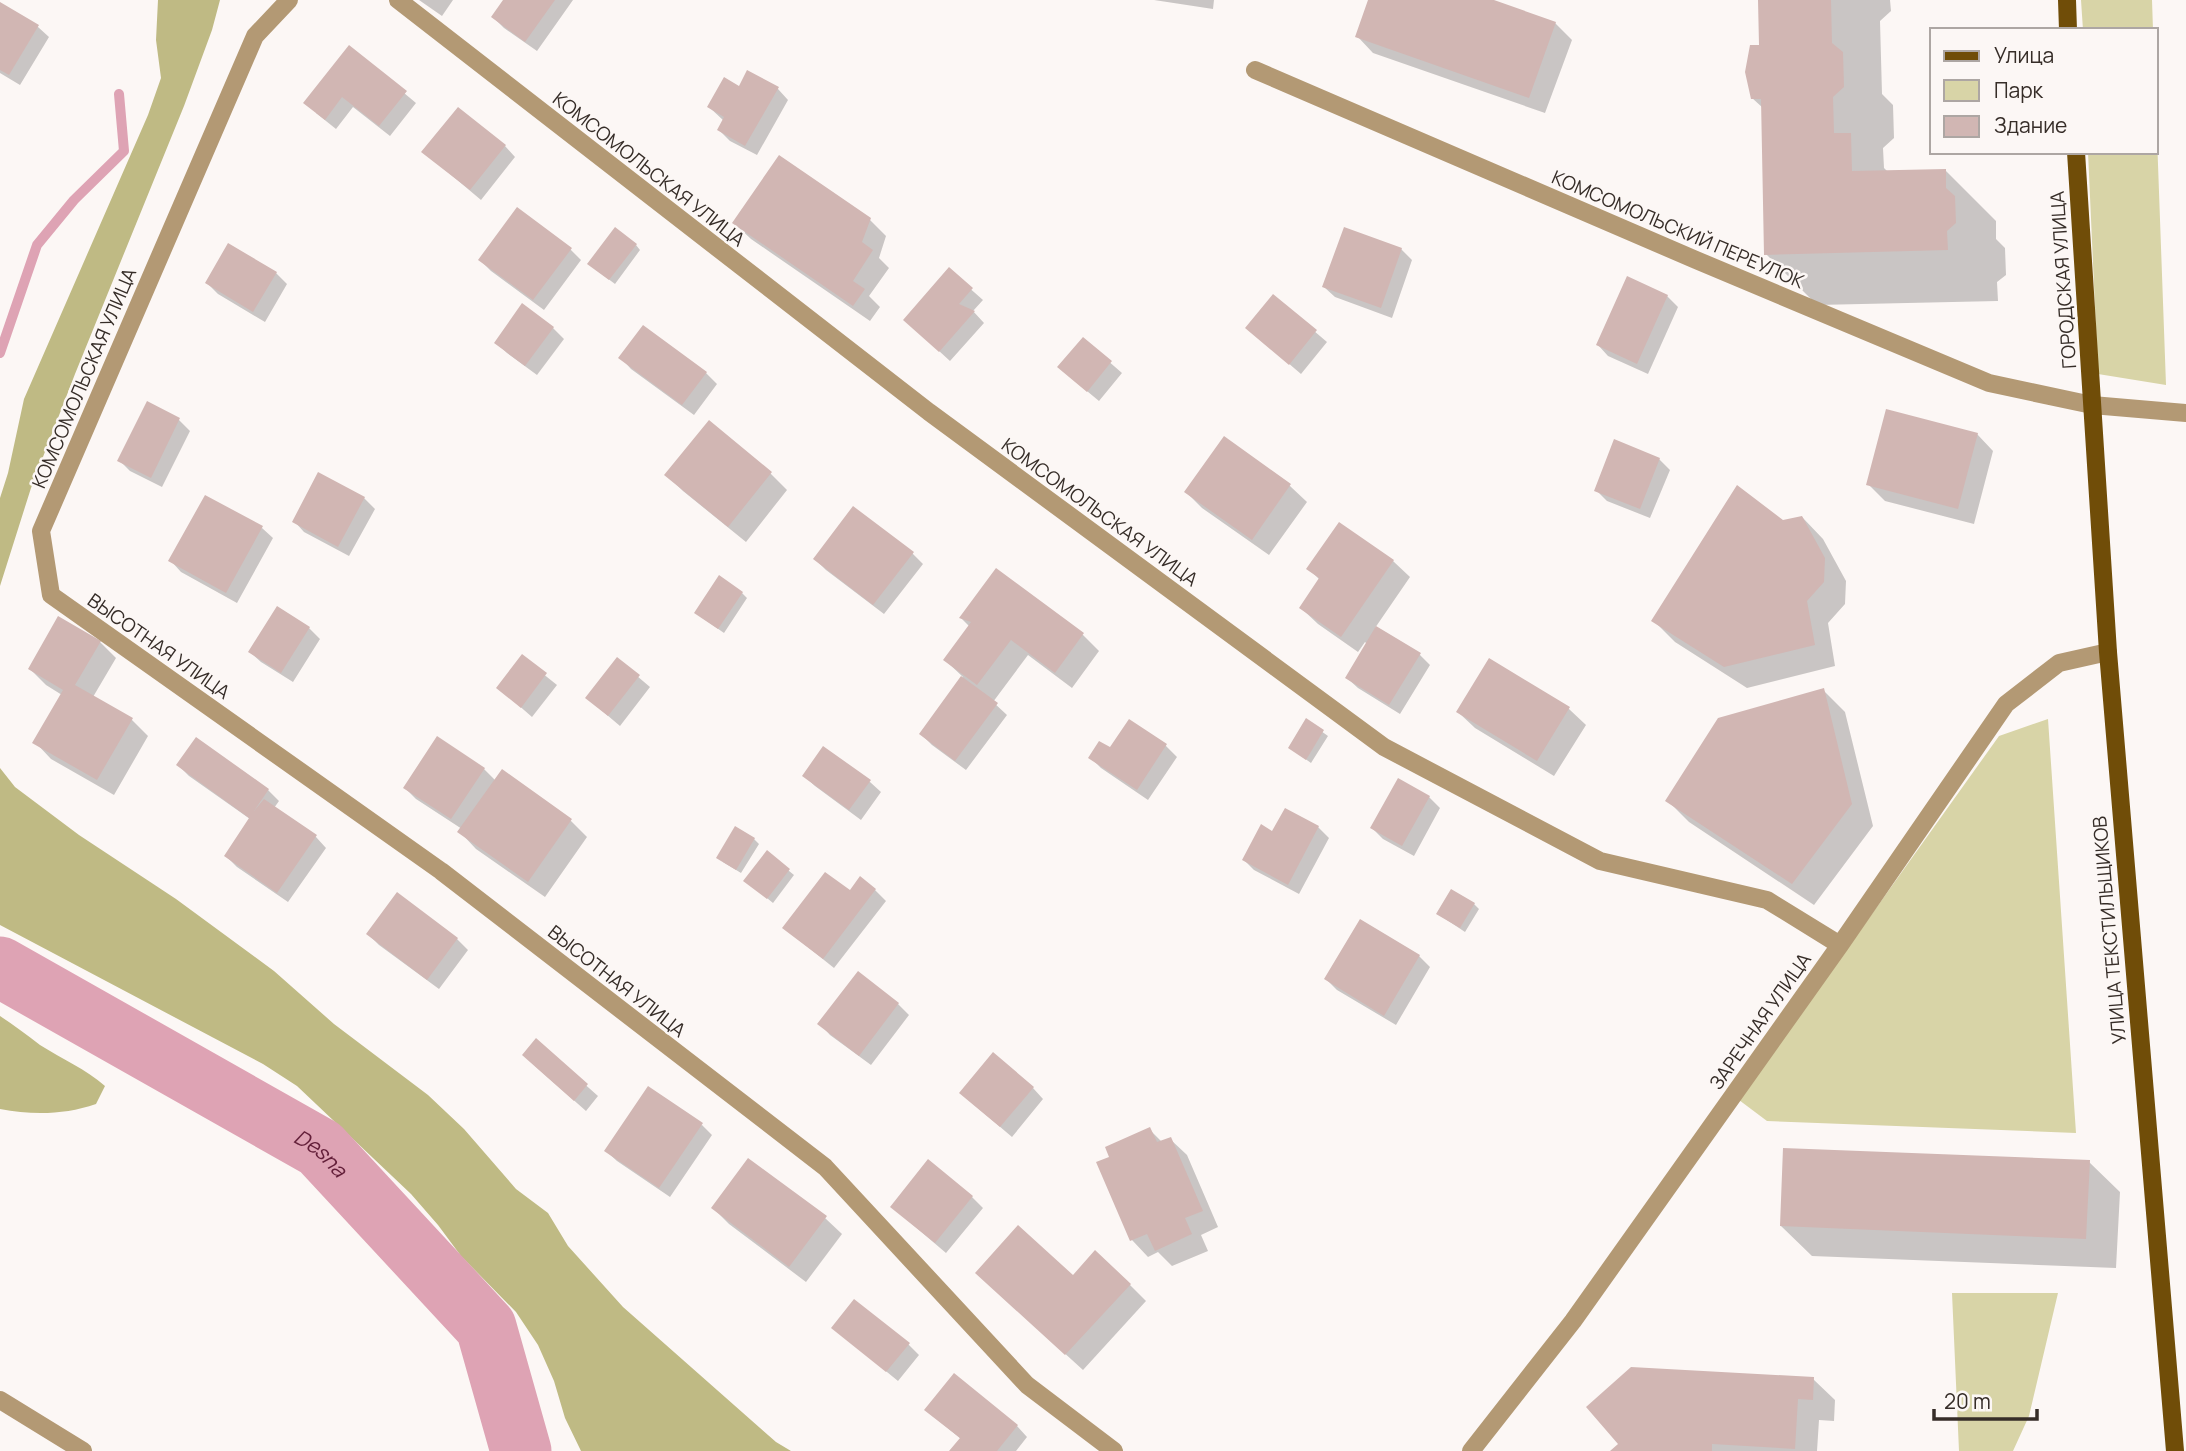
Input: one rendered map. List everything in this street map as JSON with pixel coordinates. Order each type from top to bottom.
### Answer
[{"type":"main road","points":[[2067,0],[2068,28]]},
{"type":"main road","name":"ГОРОДСКАЯ УЛИЦА","points":[[2076,154],[2092,405]]},
{"type":"main road","name":"УЛИЦА ТЕКСТИЛЬЩИКОВ","points":[[2092,405],[2108,652],[2175,1451]]},
{"type":"street","name":"КОМСОМОЛЬСКАЯ УЛИЦА","points":[[51,595],[41,531],[255,36],[289,0]]},
{"type":"street","name":"КОМСОМОЛЬСКАЯ УЛИЦА","points":[[398,0],[929,412],[1384,747],[1600,862],[1767,900],[1840,945]]},
{"type":"street","name":"КОМСОМОЛЬСКИЙ ПЕРЕУЛОК","points":[[1255,71],[1989,383],[2092,405],[2186,413]]},
{"type":"street","name":"ВЫСОТНАЯ УЛИЦА","points":[[51,595],[441,872],[825,1167],[1027,1385],[1114,1451]]},
{"type":"street","name":"ЗАРЕЧНАЯ УЛИЦА","points":[[1471,1451],[1573,1321],[1840,945],[2006,704],[2059,663],[2108,652]]},
{"type":"street","points":[[0,1400],[83,1451]]},
{"type":"green space","points":[[2081,0],[2152,0],[2153,28],[2083,28]]},
{"type":"green space","points":[[2088,154],[2158,154],[2166,385],[2098,374]]},
{"type":"green space","points":[[2048,719],[2076,1133],[1767,1121],[1739,1100],[1999,736]]},
{"type":"green space","points":[[1952,1293],[2058,1293],[2029,1416],[2013,1451],[1959,1451]]},
{"type":"shaded area","points":[[158,0],[220,0],[184,106],[31,488],[0,586],[0,498],[24,399],[148,115],[161,78],[156,40]]},
{"type":"shaded area","points":[[0,768],[15,787],[274,971],[334,1024],[428,1095],[464,1129],[516,1189],[548,1213],[568,1246],[623,1307],[776,1442],[791,1451],[581,1451],[565,1418],[554,1381],[538,1345],[516,1312],[461,1256],[411,1194],[297,1086],[263,1064],[0,925]]},
{"type":"shaded area","points":[[0,1016],[105,1086],[96,1104],[48,1113],[0,1109]]},
{"type":"building","points":[[503,0],[555,0],[525,42],[491,17]]},
{"type":"building","points":[[1368,0],[1494,0],[1556,22],[1529,98],[1355,37]]},
{"type":"building","points":[[1758,0],[1831,0],[1832,43],[1843,52],[1844,87],[1833,97],[1834,133],[1851,133],[1852,171],[1946,169],[1946,188],[1955,196],[1956,223],[1947,231],[1948,250],[1764,255],[1761,99],[1751,99],[1745,72],[1750,45],[1759,45]]},
{"type":"building","points":[[0,2],[39,25],[9,75],[0,70]]},
{"type":"building","points":[[349,45],[407,91],[379,126],[342,97],[325,120],[303,103]]},
{"type":"building","points":[[747,70],[779,87],[745,146],[717,130],[724,117],[707,107],[724,77],[739,86]]},
{"type":"building","points":[[458,107],[506,145],[470,190],[421,152]]},
{"type":"building","points":[[779,155],[871,218],[862,242],[873,250],[853,281],[865,289],[853,306],[732,223]]},
{"type":"building","points":[[517,207],[572,248],[533,300],[478,260]]},
{"type":"building","points":[[615,227],[637,244],[609,280],[587,264]]},
{"type":"building","points":[[1344,227],[1402,248],[1381,308],[1322,287]]},
{"type":"building","points":[[228,243],[277,272],[253,312],[205,283]]},
{"type":"building","points":[[949,267],[973,288],[959,304],[975,311],[939,352],[903,320]]},
{"type":"building","points":[[1627,276],[1668,295],[1637,364],[1596,345]]},
{"type":"building","points":[[1273,294],[1317,330],[1289,365],[1245,328]]},
{"type":"building","points":[[522,303],[554,327],[525,366],[494,343]]},
{"type":"building","points":[[643,325],[707,372],[682,405],[618,358]]},
{"type":"building","points":[[1083,337],[1112,361],[1087,392],[1057,367]]},
{"type":"building","points":[[147,401],[180,418],[151,478],[117,461]]},
{"type":"building","points":[[1886,409],[1978,433],[1958,509],[1866,485]]},
{"type":"building","points":[[709,420],[772,472],[728,527],[664,475]]},
{"type":"building","points":[[1224,436],[1291,484],[1252,540],[1184,492]]},
{"type":"building","points":[[1614,439],[1660,458],[1640,509],[1594,491]]},
{"type":"building","points":[[318,472],[365,497],[338,547],[292,522]]},
{"type":"building","points":[[1737,485],[1783,520],[1802,516],[1825,558],[1824,582],[1807,601],[1815,645],[1724,667],[1651,621]]},
{"type":"building","points":[[205,495],[263,526],[226,593],[168,561]]},
{"type":"building","points":[[853,506],[914,552],[873,605],[813,559]]},
{"type":"building","points":[[1339,522],[1394,560],[1341,637],[1299,608],[1319,578],[1306,569]]},
{"type":"building","points":[[996,568],[1084,633],[1055,673],[1011,640],[977,685],[943,660],[971,622],[959,618]]},
{"type":"building","points":[[719,575],[743,592],[718,629],[694,613]]},
{"type":"building","points":[[277,606],[310,627],[281,673],[248,652]]},
{"type":"building","points":[[58,616],[101,641],[75,685],[133,718],[97,780],[32,743],[63,690],[28,669]]},
{"type":"building","points":[[1376,626],[1421,653],[1389,705],[1345,678]]},
{"type":"building","points":[[522,654],[547,673],[521,708],[496,688]]},
{"type":"building","points":[[617,657],[640,675],[608,716],[585,698]]},
{"type":"building","points":[[1489,658],[1570,707],[1537,761],[1456,712]]},
{"type":"building","points":[[961,676],[998,703],[955,761],[919,734]]},
{"type":"building","points":[[1824,688],[1852,804],[1792,884],[1665,801],[1718,718]]},
{"type":"building","points":[[1306,718],[1324,730],[1306,760],[1288,748]]},
{"type":"building","points":[[1129,719],[1167,744],[1137,790],[1088,758],[1099,741],[1110,747]]},
{"type":"building","points":[[437,736],[485,768],[451,819],[403,788]]},
{"type":"building","points":[[196,737],[269,789],[254,811],[264,799],[317,835],[277,893],[224,856],[249,818],[176,765]]},
{"type":"building","points":[[823,746],[871,780],[849,810],[802,776]]},
{"type":"building","points":[[502,769],[572,819],[528,882],[457,832]]},
{"type":"building","points":[[1398,778],[1430,796],[1402,846],[1370,828]]},
{"type":"building","points":[[1285,808],[1319,826],[1288,885],[1242,860],[1261,824],[1272,831]]},
{"type":"building","points":[[735,826],[755,838],[736,870],[716,858]]},
{"type":"building","points":[[767,850],[790,869],[767,899],[743,881]]},
{"type":"building","points":[[825,872],[850,890],[860,876],[876,889],[823,959],[782,928]]},
{"type":"building","points":[[1451,889],[1475,903],[1460,928],[1436,914]]},
{"type":"building","points":[[397,892],[458,938],[427,980],[366,934]]},
{"type":"building","points":[[1360,919],[1420,955],[1384,1016],[1324,979]]},
{"type":"building","points":[[858,971],[899,1003],[859,1056],[817,1024]]},
{"type":"building","points":[[536,1038],[588,1084],[574,1101],[522,1055]]},
{"type":"building","points":[[993,1052],[1034,1087],[1000,1127],[959,1093]]},
{"type":"building","points":[[648,1086],[703,1123],[659,1188],[604,1151]]},
{"type":"building","points":[[1150,1127],[1157,1142],[1171,1137],[1203,1211],[1185,1218],[1192,1234],[1155,1251],[1147,1234],[1130,1241],[1096,1162],[1109,1157],[1105,1147]]},
{"type":"building","points":[[1783,1148],[2090,1160],[2086,1239],[1780,1226]]},
{"type":"building","points":[[748,1158],[827,1216],[789,1267],[711,1208]]},
{"type":"building","points":[[928,1159],[973,1196],[935,1243],[890,1207]]},
{"type":"building","points":[[1018,1225],[1073,1275],[1095,1250],[1131,1284],[1065,1355],[975,1273]]},
{"type":"building","points":[[854,1299],[910,1343],[886,1372],[831,1328]]},
{"type":"building","points":[[1631,1367],[1814,1377],[1813,1400],[1798,1399],[1795,1449],[1712,1444],[1712,1451],[1610,1451],[1618,1444],[1586,1407]]},
{"type":"building","points":[[954,1373],[1018,1425],[997,1451],[949,1451],[960,1438],[924,1410]]},
{"type":"waterway","points":[[0,353],[37,245],[74,200],[124,151],[119,94]]},
{"type":"waterway","name":"Desna","points":[[0,967],[320,1148],[486,1327],[521,1451]]}]
